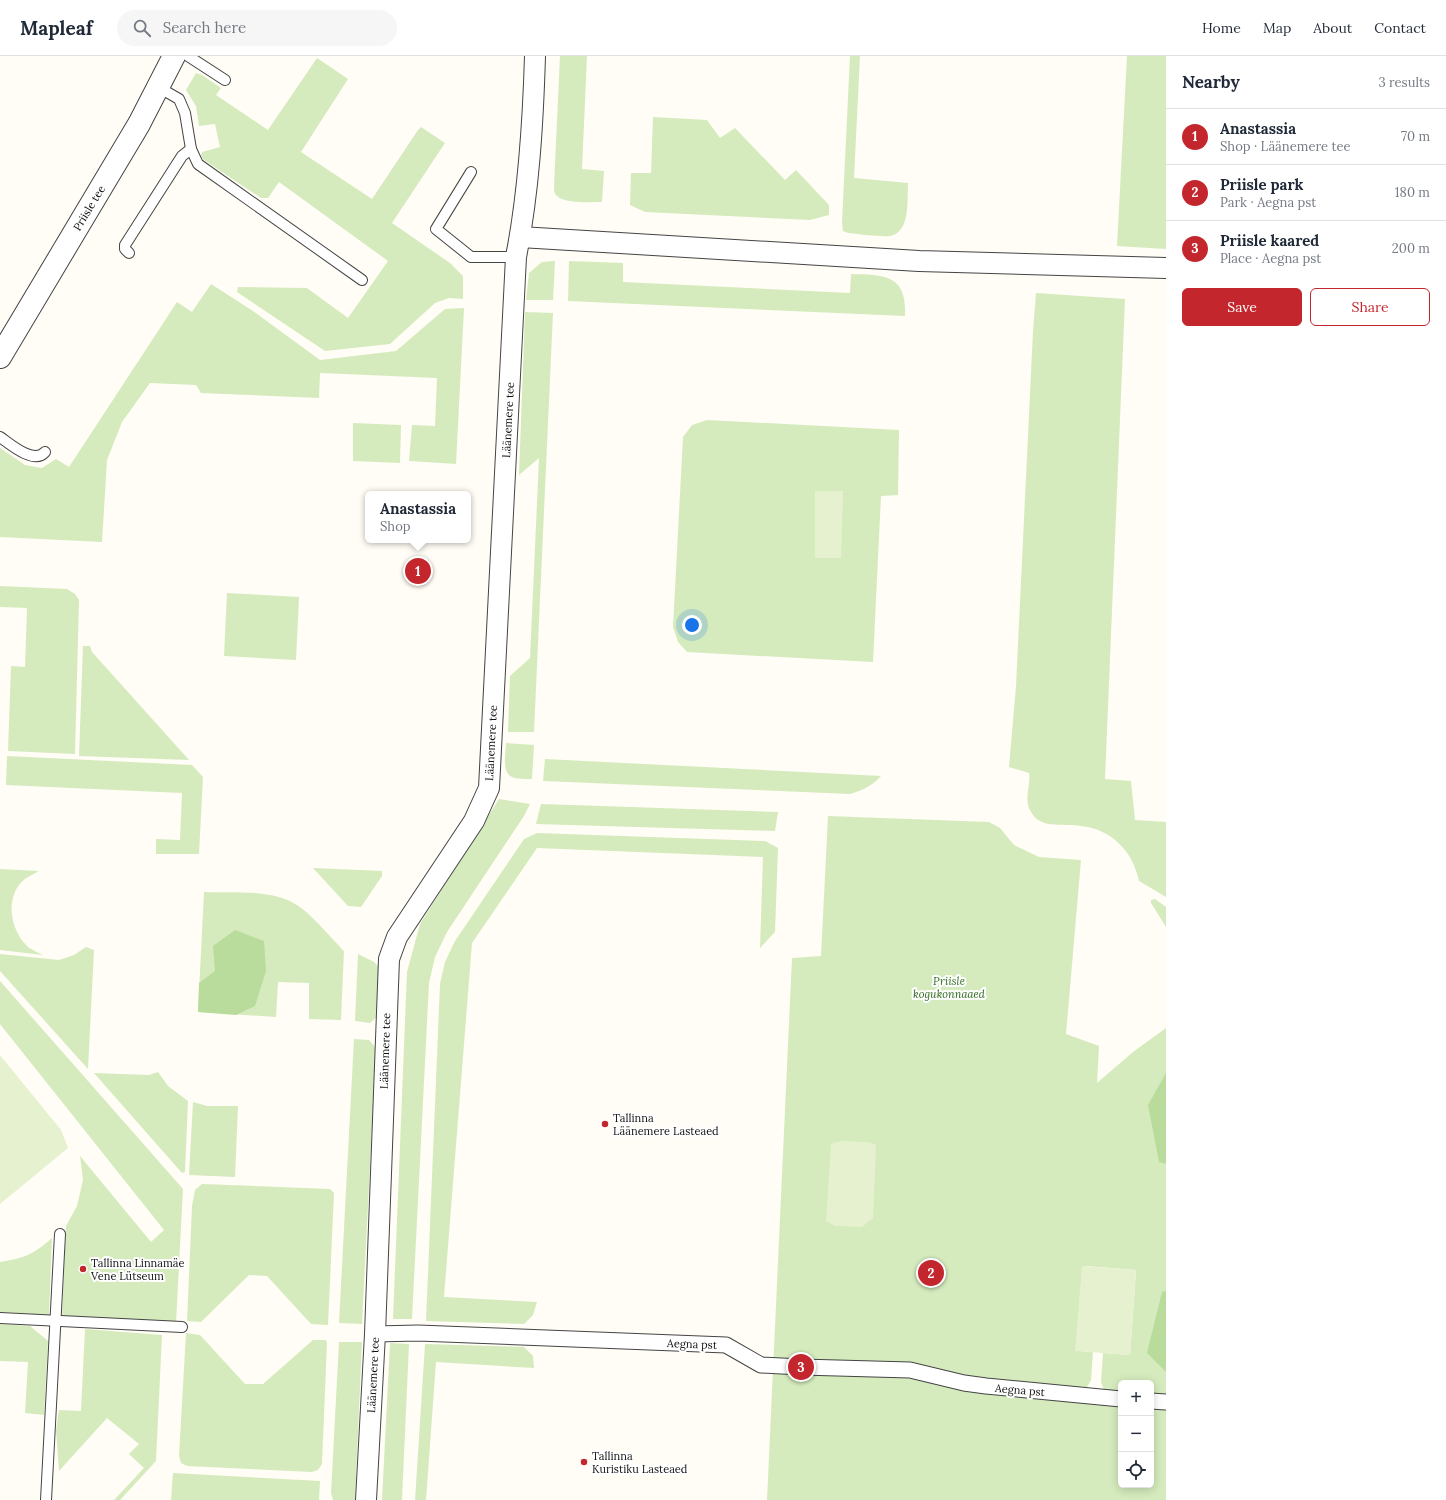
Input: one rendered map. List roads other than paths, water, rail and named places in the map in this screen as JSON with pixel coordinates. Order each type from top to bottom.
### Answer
[{"type":"street","name":"Priisle tee","points":[[0,357],[139,124],[174,56]]},
{"type":"street","name":"Läänemere tee","points":[[366,1500],[375,1334],[389,959],[398,937],[474,821],[489,788],[516,257],[529,166],[535,56]]},
{"type":"street","points":[[520,237],[919,260],[1166,268]]},
{"type":"street","name":"Aegna pst","points":[[375,1334],[426,1333],[726,1345],[761,1365],[801,1368],[847,1367],[910,1370],[964,1383],[1118,1399]]},
{"type":"street","points":[[1154,1401],[1166,1402]]},
{"type":"lane","points":[[188,56],[226,80]]},
{"type":"lane","points":[[158,87],[179,99],[186,113],[191,149],[198,164],[362,280]]},
{"type":"lane","points":[[129,253],[125,249],[125,244],[182,156],[191,149]]},
{"type":"lane","points":[[471,172],[436,229],[471,257],[516,257]]},
{"type":"lane","points":[[0,437],[32,457],[39,456],[45,452]]},
{"type":"lane","points":[[46,1500],[60,1234]]},
{"type":"lane","points":[[0,1318],[182,1327]]},
{"type":"place","name":"Anastassia","points":[[418,571]]},
{"type":"place","name":"Tallinna Läänemere Lasteaed","points":[[605,1124]]},
{"type":"place","name":"Tallinna Linnamäe Vene Lütseum","points":[[83,1269]]},
{"type":"place","name":"Priisle park","points":[[931,1273]]},
{"type":"place","name":"Priisle kaared","points":[[801,1367]]},
{"type":"place","name":"Tallinna Kuristiku Lasteaed","points":[[584,1462]]},
{"type":"park label","name":"Priisle kogukonnaaed","points":[[949,987]]}]
